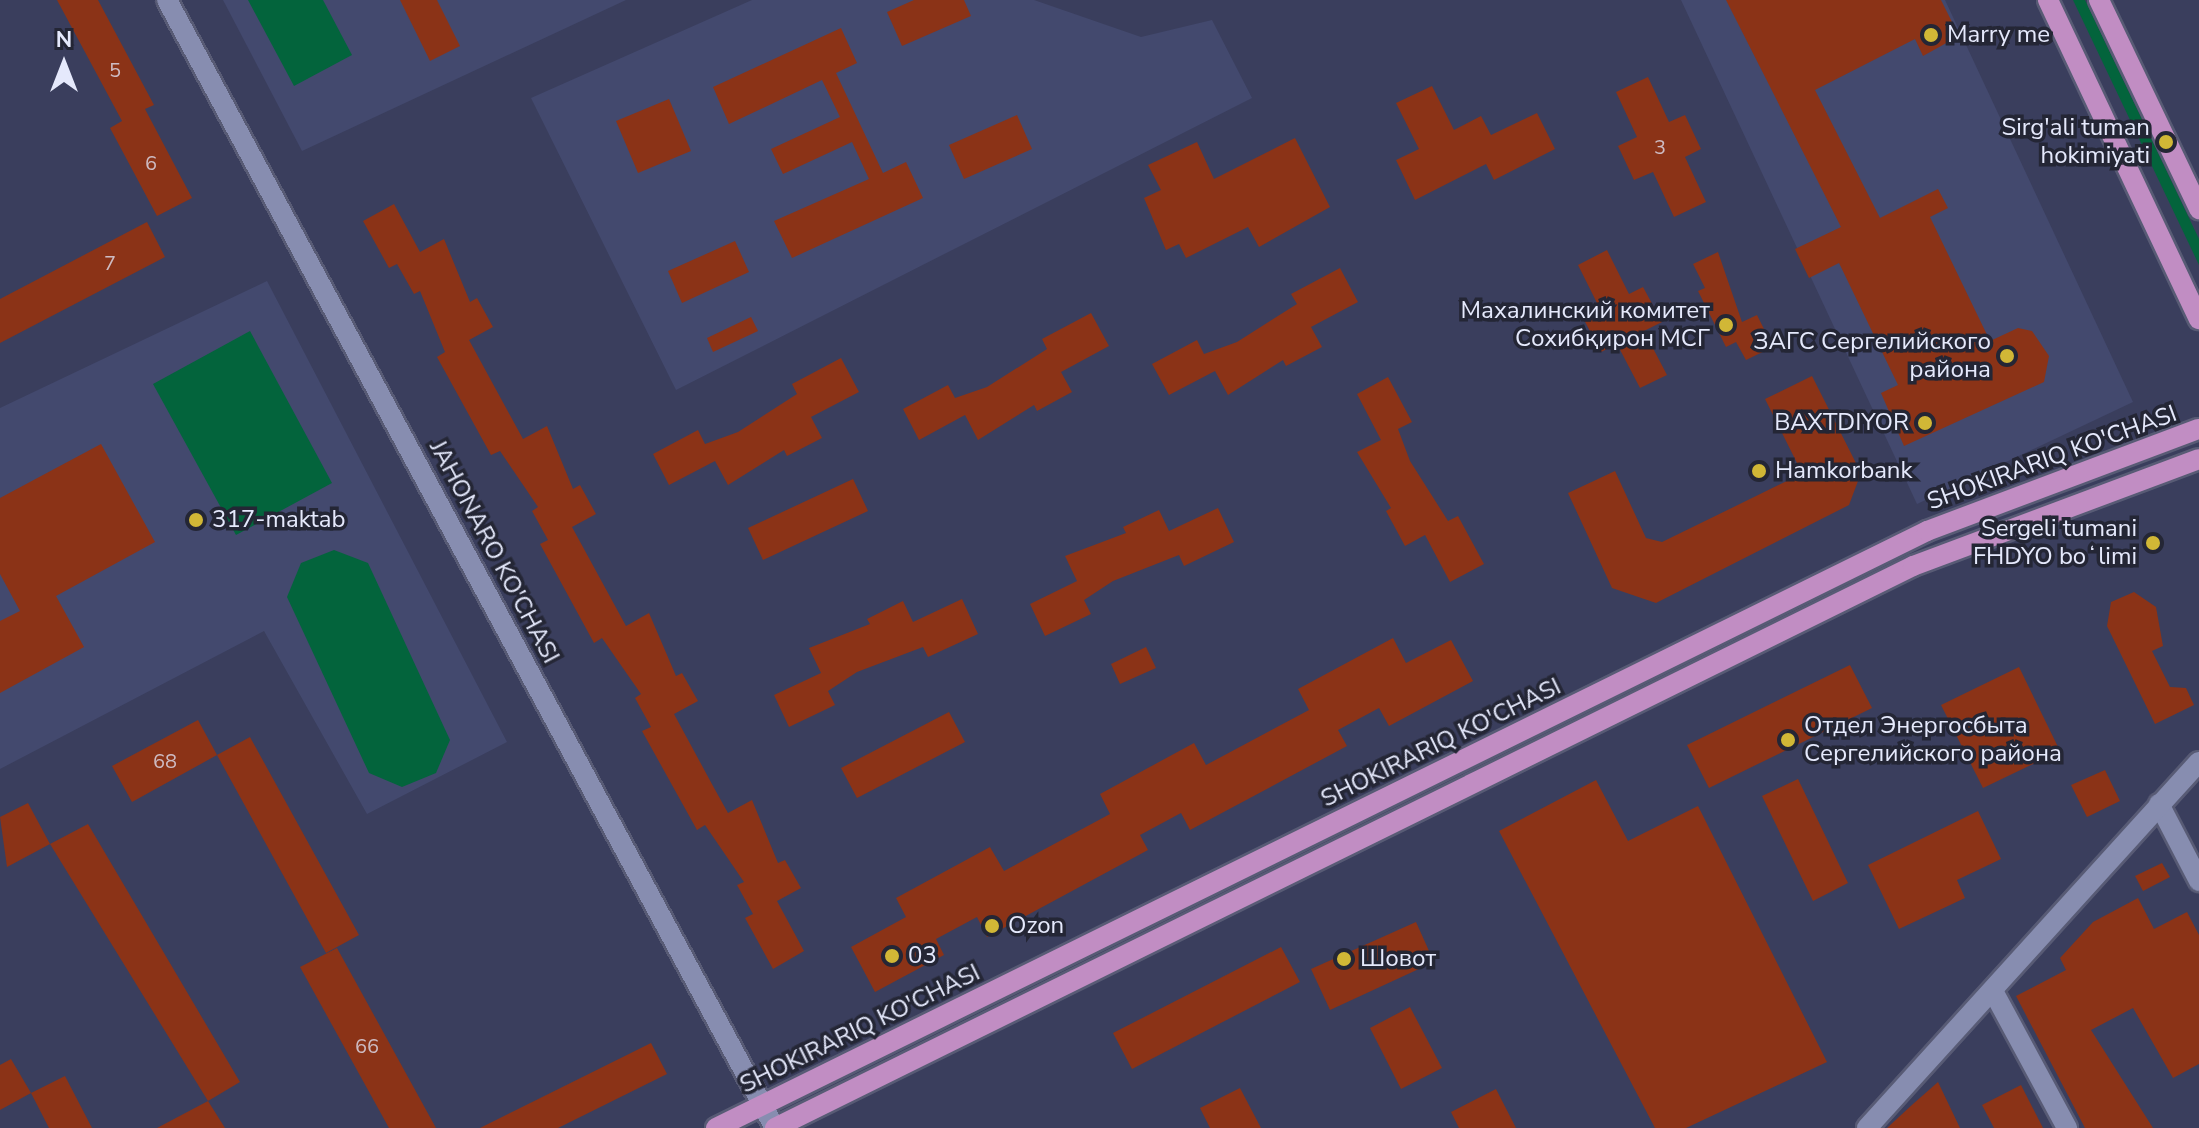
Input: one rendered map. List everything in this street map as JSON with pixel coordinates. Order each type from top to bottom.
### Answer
[{"type":"main road","points":[[2048,0],[2199,319]]},
{"type":"main road","points":[[2099,0],[2199,209]]},
{"type":"main road","name":"SHOKIRARIQ KO'CHASI","points":[[716,1128],[1927,531],[2199,429]]},
{"type":"main road","name":"SHOKIRARIQ KO'CHASI","points":[[775,1128],[1913,566],[2199,459]]},
{"type":"street","name":"JAHONARO KO'CHASI","points":[[167,0],[775,1128]]},
{"type":"street","points":[[1867,1128],[2199,762]]},
{"type":"street","points":[[2159,804],[2199,881]]},
{"type":"street","points":[[1993,991],[2067,1128]]},
{"type":"shaded area","points":[[223,0],[626,0],[302,151]]},
{"type":"shaded area","points":[[752,0],[1034,0],[1141,37],[1212,20],[1252,98],[676,390],[531,98]]},
{"type":"shaded area","points":[[1681,0],[1945,0],[2133,402],[1917,504]]},
{"type":"shaded area","name":"317-maktab","points":[[267,281],[507,742],[367,814],[264,631],[0,769],[0,408]]},
{"type":"green space","points":[[248,0],[323,0],[352,55],[294,86]]},
{"type":"green space","points":[[2073,0],[2085,0],[2199,239],[2199,265]]},
{"type":"green space","points":[[250,331],[332,483],[236,535],[153,384]]},
{"type":"green space","points":[[334,550],[368,563],[450,740],[436,773],[402,787],[369,773],[287,597],[301,563]]},
{"type":"building","points":[[57,0],[98,0],[154,105],[145,109],[192,198],[157,216],[110,128],[122,121]]},
{"type":"building","points":[[400,0],[437,0],[460,46],[430,61]]},
{"type":"building","points":[[914,0],[964,0],[971,16],[902,46],[887,12]]},
{"type":"building","points":[[1726,0],[1941,0],[1959,36],[1923,56],[1915,39],[1815,90],[1880,218],[1938,189],[1948,208],[1930,217],[1990,341],[2018,328],[2032,331],[2049,356],[2044,382],[1904,446],[1881,393],[1898,385],[1839,263],[1809,278],[1795,249],[1841,227]]},
{"type":"building","points":[[841,28],[857,63],[836,73],[883,173],[906,162],[923,198],[792,258],[774,221],[869,179],[852,142],[783,174],[771,149],[840,117],[822,80],[729,124],[713,87]]},
{"type":"building","points":[[1648,77],[1669,122],[1685,115],[1701,149],[1685,157],[1706,202],[1674,217],[1653,172],[1634,180],[1618,146],[1637,137],[1616,92]]},
{"type":"building","points":[[1432,86],[1454,130],[1481,116],[1491,135],[1537,113],[1555,149],[1494,180],[1486,164],[1415,200],[1396,160],[1419,149],[1396,103]]},
{"type":"building","points":[[669,99],[691,151],[638,173],[616,121]]},
{"type":"building","points":[[1017,115],[1032,149],[964,179],[949,145]]},
{"type":"building","points":[[1295,138],[1330,207],[1259,247],[1248,227],[1186,258],[1179,244],[1166,250],[1144,198],[1161,190],[1148,165],[1197,142],[1214,179]]},
{"type":"building","points":[[394,204],[420,252],[444,239],[470,302],[477,298],[493,327],[469,340],[523,439],[547,426],[573,489],[580,485],[596,514],[572,527],[626,626],[649,613],[676,676],[682,673],[698,701],[674,714],[713,786],[728,813],[752,800],[778,863],[785,860],[801,888],[777,901],[804,951],[773,969],[745,918],[753,914],[737,885],[744,882],[705,825],[697,830],[642,731],[651,727],[635,698],[641,694],[602,638],[594,643],[540,544],[548,540],[532,511],[538,507],[500,451],[491,455],[437,357],[445,352],[420,291],[414,294],[397,264],[389,268],[363,221]]},
{"type":"building","points":[[147,222],[165,257],[0,343],[0,299]]},
{"type":"building","points":[[735,241],[749,272],[682,303],[668,271]]},
{"type":"building","points":[[1607,250],[1629,294],[1643,287],[1662,322],[1644,331],[1667,375],[1640,388],[1617,344],[1601,352],[1582,316],[1599,307],[1578,265]]},
{"type":"building","points":[[1718,252],[1742,322],[1757,315],[1773,347],[1746,360],[1736,342],[1726,347],[1698,291],[1705,288],[1693,264]]},
{"type":"building","points":[[1340,268],[1358,302],[1311,327],[1322,347],[1286,366],[1283,360],[1228,395],[1215,371],[1169,395],[1152,364],[1197,340],[1204,354],[1237,342],[1297,304],[1291,294]]},
{"type":"building","points":[[1091,313],[1109,346],[1061,372],[1072,392],[1037,411],[1034,405],[978,440],[965,415],[919,440],[903,409],[948,385],[955,398],[987,387],[1047,349],[1042,339]]},
{"type":"building","points":[[751,317],[758,331],[713,352],[707,338]]},
{"type":"building","points":[[841,358],[859,392],[811,417],[822,438],[787,456],[784,450],[728,485],[715,461],[669,485],[653,454],[698,430],[705,444],[738,432],[797,394],[792,384]]},
{"type":"building","points":[[1812,376],[1861,473],[1849,505],[1656,603],[1612,588],[1568,493],[1615,471],[1646,538],[1662,542],[1791,479],[1797,463],[1765,399]]},
{"type":"building","points":[[1388,377],[1412,422],[1398,429],[1410,461],[1448,521],[1458,516],[1484,564],[1450,582],[1425,535],[1405,546],[1386,511],[1391,508],[1357,452],[1381,440],[1357,394]]},
{"type":"building","points":[[101,444],[155,542],[56,596],[84,647],[0,693],[0,621],[20,611],[0,574],[0,498]]},
{"type":"building","points":[[853,479],[868,511],[763,560],[748,528]]},
{"type":"building","points":[[1218,508],[1234,542],[1184,566],[1179,555],[1113,581],[1084,600],[1091,614],[1045,636],[1030,604],[1077,581],[1065,556],[1126,533],[1123,527],[1159,510],[1169,531]]},
{"type":"building","points":[[2134,592],[2156,607],[2163,646],[2152,651],[2170,687],[2186,688],[2194,705],[2155,724],[2107,626],[2111,602]]},
{"type":"building","points":[[962,599],[978,634],[928,657],[923,647],[857,672],[828,691],[835,705],[789,727],[774,695],[821,673],[809,648],[870,624],[867,619],[903,601],[913,622]]},
{"type":"building","points":[[1393,638],[1406,663],[1451,640],[1473,681],[1389,726],[1379,708],[1338,730],[1347,746],[1190,830],[1181,813],[1140,835],[1148,850],[987,937],[977,917],[936,939],[944,955],[875,992],[851,947],[906,917],[896,898],[990,847],[1004,871],[1110,814],[1100,794],[1194,743],[1206,765],[1309,710],[1298,689]]},
{"type":"building","points":[[1146,647],[1156,668],[1120,684],[1111,664]]},
{"type":"building","points":[[1850,665],[1872,708],[1709,788],[1687,745]]},
{"type":"building","points":[[2019,667],[2060,751],[1983,788],[1941,705]]},
{"type":"building","points":[[949,712],[965,742],[857,798],[841,768]]},
{"type":"building","points":[[198,720],[217,755],[132,802],[112,766]]},
{"type":"building","points":[[250,737],[359,935],[326,953],[217,755]]},
{"type":"building","points":[[2105,770],[2120,801],[2087,817],[2071,785]]},
{"type":"building","points":[[1798,779],[1848,883],[1813,901],[1762,796]]},
{"type":"building","points":[[1596,780],[1628,841],[1698,806],[1827,1062],[1686,1128],[1655,1128],[1499,831]]},
{"type":"building","points":[[28,803],[50,844],[7,867],[0,817]]},
{"type":"building","points":[[1978,811],[2001,859],[1957,880],[1965,898],[1899,929],[1868,865]]},
{"type":"building","points":[[88,824],[240,1082],[208,1101],[50,844]]},
{"type":"building","points":[[2162,863],[2170,877],[2143,891],[2135,876]]},
{"type":"building","points":[[2138,898],[2154,929],[2187,912],[2199,935],[2199,1064],[2173,1078],[2133,1008],[2091,1030],[2153,1128],[2085,1128],[2016,996],[2066,970],[2060,958],[2093,922]]},
{"type":"building","points":[[1416,922],[1434,962],[1330,1010],[1311,969]]},
{"type":"building","points":[[1281,947],[1300,982],[1132,1069],[1113,1033]]},
{"type":"building","points":[[337,948],[436,1128],[389,1128],[300,967]]},
{"type":"building","points":[[1410,1007],[1442,1068],[1401,1089],[1370,1028]]},
{"type":"building","points":[[651,1043],[667,1074],[558,1128],[480,1128]]},
{"type":"building","points":[[11,1059],[31,1093],[0,1110],[0,1065]]},
{"type":"building","points":[[65,1076],[92,1128],[49,1128],[31,1093]]},
{"type":"building","points":[[1938,1082],[1960,1128],[1887,1128],[1913,1104]]},
{"type":"building","points":[[2021,1085],[2043,1128],[1994,1128],[1982,1105]]},
{"type":"building","points":[[1240,1088],[1261,1128],[1210,1128],[1200,1108]]},
{"type":"building","points":[[1496,1089],[1516,1128],[1459,1128],[1451,1112]]},
{"type":"building","points":[[208,1101],[225,1128],[157,1128]]},
{"type":"place","name":"Marry me","points":[[1931,35]]},
{"type":"place","name":"Sirg'ali tuman hokimiyati","points":[[2166,142]]},
{"type":"place","name":"Махалинский комитет Сохибқирон МСГ","points":[[1726,325]]},
{"type":"place","name":"ЗАГС Сергелийского района","points":[[2007,356]]},
{"type":"place","name":"BAXTDIYOR","points":[[1925,423]]},
{"type":"place","name":"Hamkorbank","points":[[1759,471]]},
{"type":"place","name":"317-maktab","points":[[196,520]]},
{"type":"place","name":"Sergeli tumani FHDYO boʻlimi","points":[[2153,543]]},
{"type":"place","name":"Отдел Энергосбыта Сергелийского района","points":[[1788,740]]},
{"type":"place","name":"Ozon","points":[[992,926]]},
{"type":"place","name":"03","points":[[892,956]]},
{"type":"place","name":"Шовот","points":[[1344,959]]}]
